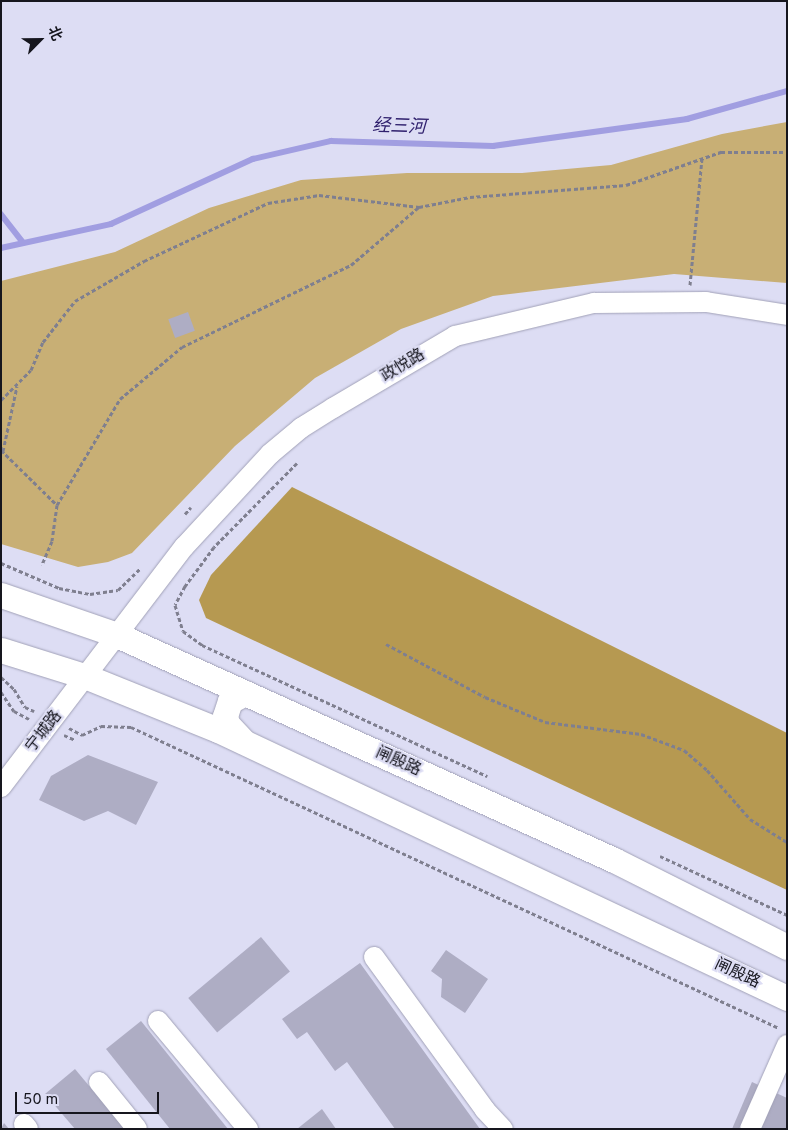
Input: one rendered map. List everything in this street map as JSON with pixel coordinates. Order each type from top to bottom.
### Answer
[{"type":"main road","name":"闸殷路","points":[[1,595],[117,635],[614,860],[787,947]]},
{"type":"main road","name":"闸殷路","points":[[1,650],[88,677],[245,743],[787,998]]},
{"type":"main road","points":[[244,693],[230,701],[224,716],[227,724],[245,743]]},
{"type":"street","name":"政悦路","points":[[88,677],[117,635],[184,547],[270,454],[301,428],[455,336],[594,303],[688,302],[787,314]]},
{"type":"street","name":"宁城路","points":[[1,787],[88,677]]},
{"type":"street","points":[[374,957],[485,1110],[503,1129]]},
{"type":"street","points":[[158,1021],[248,1129]]},
{"type":"street","points":[[750,1129],[787,1045]]},
{"type":"street","points":[[99,1082],[137,1129]]},
{"type":"path","points":[[1,400],[31,370],[43,342],[75,301],[144,261],[268,203],[319,195],[419,207],[470,197],[626,185],[721,152],[787,152]]},
{"type":"path","points":[[688,302],[702,159]]},
{"type":"path","points":[[42,564],[52,541],[57,505],[120,399],[182,347],[351,265],[419,207]]},
{"type":"path","points":[[17,384],[2,451],[57,505]]},
{"type":"path","points":[[202,645],[183,631],[178,622],[175,605],[178,597],[214,546],[296,463]]},
{"type":"path","points":[[180,522],[191,507]]},
{"type":"path","points":[[1,563],[59,588],[90,594],[110,593],[124,586],[146,564]]},
{"type":"path","points":[[386,644],[485,697],[545,722],[641,734],[684,750],[707,770],[750,819],[787,842]]},
{"type":"path","points":[[1,677],[14,689],[25,707]]},
{"type":"path","name":"闸殷路","points":[[82,735],[111,724],[130,726],[154,736],[787,1031]]},
{"type":"shaded area","points":[[787,122],[787,283],[674,274],[493,296],[401,329],[315,378],[235,446],[132,553],[108,562],[78,567],[1,544],[1,281],[115,252],[209,208],[301,180],[407,173],[522,173],[611,165],[722,134]]},
{"type":"shaded area","points":[[292,487],[787,733],[787,890],[206,618],[199,600],[211,575]]},
{"type":"building","points":[[188,312],[195,331],[175,338],[168,319]]},
{"type":"building","points":[[88,755],[158,782],[136,825],[108,811],[84,821],[39,800],[51,776]]},
{"type":"building","points":[[261,937],[290,971],[217,1033],[188,998]]},
{"type":"building","points":[[446,950],[488,979],[465,1013],[441,997],[442,979],[431,971]]},
{"type":"building","points":[[360,963],[480,1129],[395,1129],[347,1062],[335,1071],[307,1032],[297,1039],[282,1019]]},
{"type":"building","points":[[141,1021],[228,1129],[170,1129],[106,1049]]},
{"type":"building","points":[[75,1069],[125,1129],[75,1129],[45,1094]]},
{"type":"building","points":[[752,1082],[787,1098],[787,1129],[732,1129]]},
{"type":"building","points":[[322,1109],[336,1129],[297,1129]]},
{"type":"building","points":[[4,1123],[9,1129],[1,1129]]},
{"type":"waterway","name":"经三河","points":[[1,248],[111,224],[253,159],[331,141],[493,146],[687,119],[787,91]]},
{"type":"waterway","points":[[1,214],[23,242]]}]
